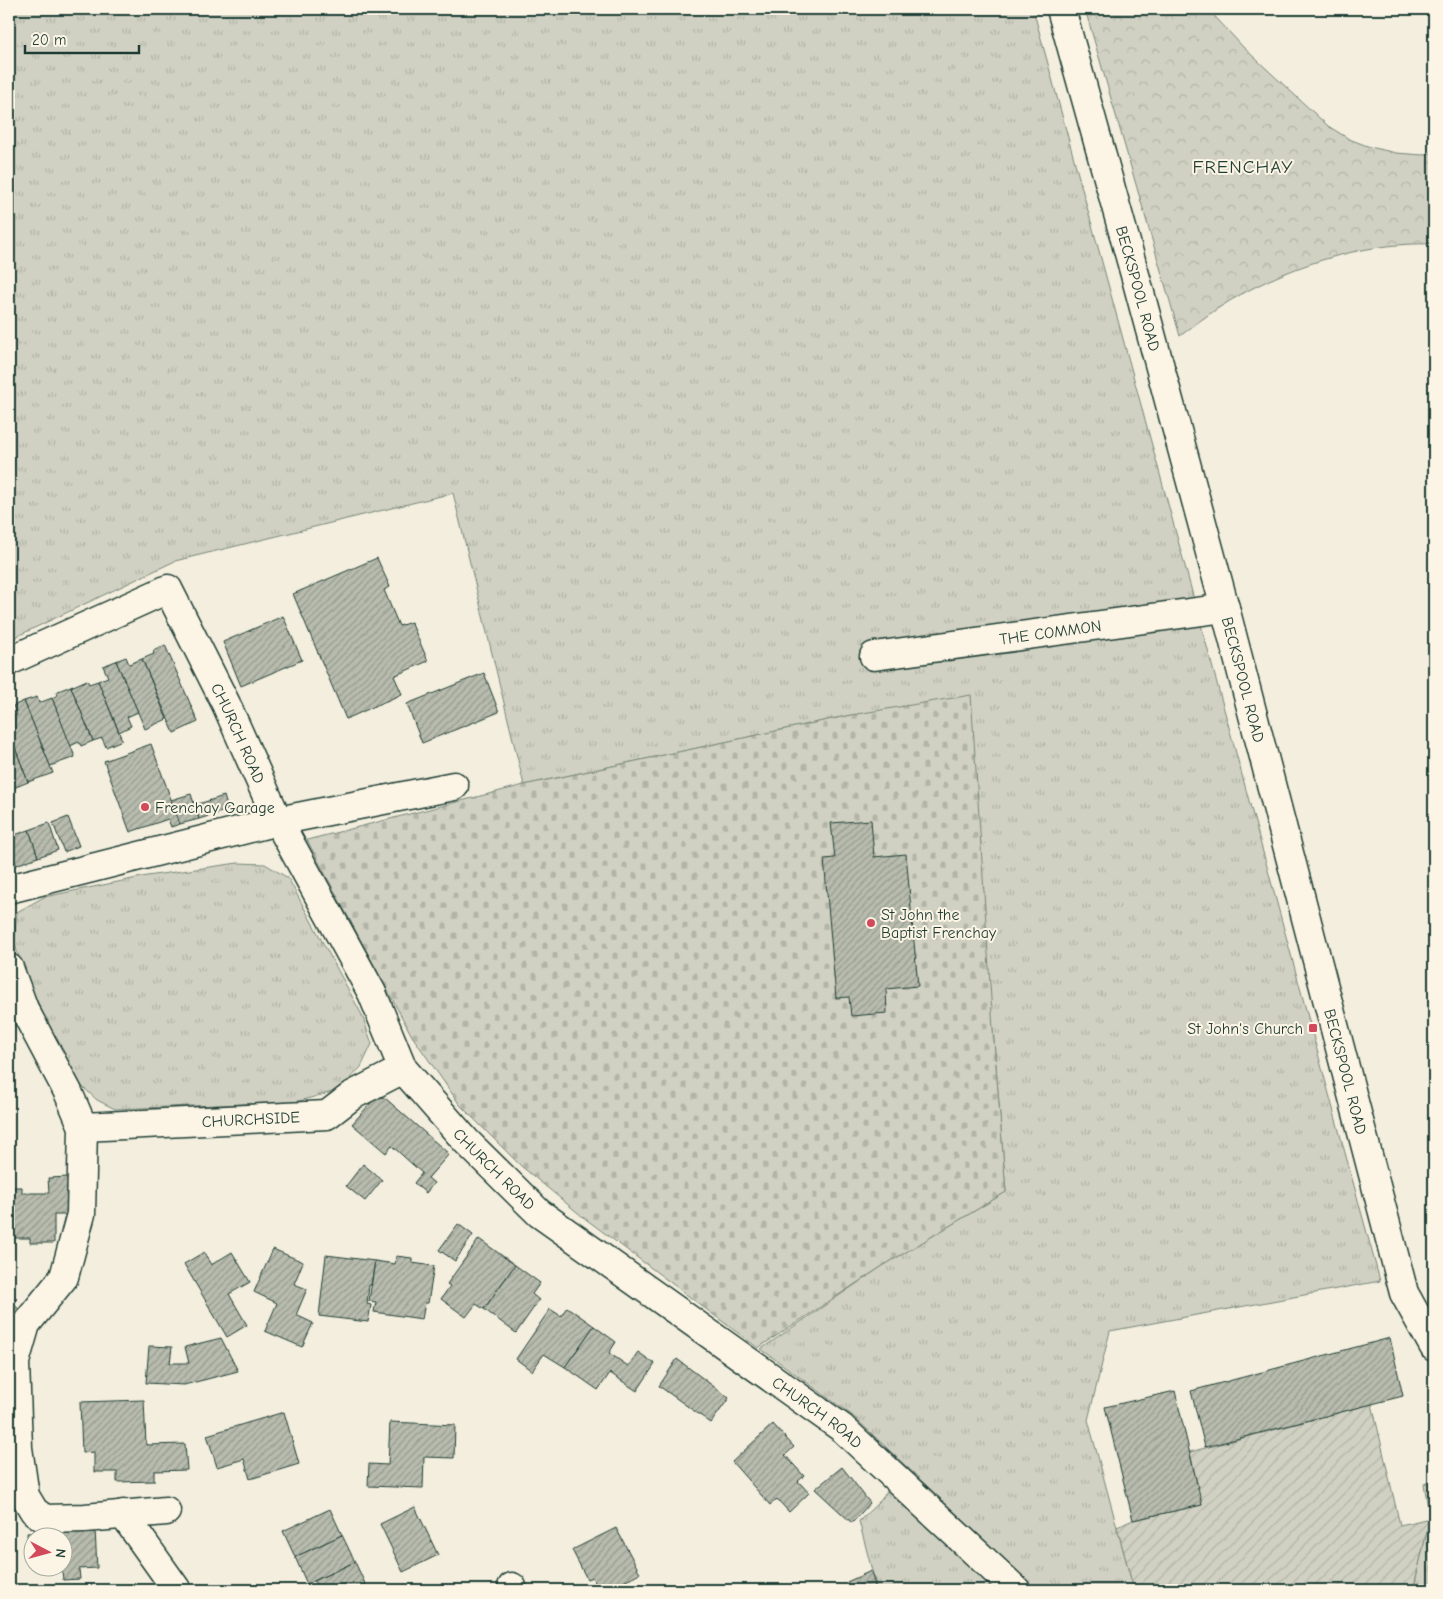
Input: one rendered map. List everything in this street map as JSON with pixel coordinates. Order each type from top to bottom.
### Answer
[{"type":"street","name":"BECKSPOOL ROAD","points":[[1061,9],[1226,608],[1404,1293],[1434,1347]]},
{"type":"street","name":"CHURCH ROAD","points":[[9,661],[168,588],[226,704],[278,821],[372,993],[403,1069],[466,1141],[539,1213],[842,1428],[1016,1590]]},
{"type":"street","name":"THE COMMON","points":[[874,656],[1226,608]]},
{"type":"street","points":[[9,889],[278,821],[454,786]]},
{"type":"street","points":[[9,968],[24,1009],[68,1092],[83,1127],[82,1214],[64,1277],[26,1324],[15,1362],[18,1448],[25,1496],[34,1511],[45,1518],[85,1518],[166,1511]]},
{"type":"street","name":"CHURCHSIDE","points":[[83,1127],[327,1115],[353,1095],[403,1069]]},
{"type":"street","points":[[123,1514],[177,1590]]},
{"type":"green space","points":[[14,9],[1033,9],[1380,1281],[1110,1331],[1088,1420],[1134,1590],[1037,1590],[853,1416],[761,1349],[881,1267],[1006,1192],[993,1029],[851,715],[524,785],[453,493],[175,561],[9,640],[9,13]]},
{"type":"green space","points":[[1085,9],[1208,9],[1243,47],[1328,126],[1349,139],[1370,147],[1396,153],[1423,155],[1434,152],[1434,244],[1407,244],[1351,252],[1295,269],[1244,293],[1215,310],[1180,336]]},
{"type":"green space","points":[[971,695],[993,1029],[1006,1192],[881,1267],[758,1348],[583,1217],[521,1166],[460,1105],[412,1036],[307,840],[524,785],[851,715]]},
{"type":"green space","points":[[238,863],[265,864],[288,878],[362,1015],[372,1044],[361,1067],[340,1090],[295,1102],[115,1109],[97,1100],[72,1077],[25,975],[14,942],[17,912],[44,897],[147,876]]},
{"type":"green space","points":[[1372,1404],[1400,1525],[1430,1518],[1413,1590],[1134,1590],[1117,1527],[1133,1520],[1202,1505],[1190,1452]]},
{"type":"green space","points":[[1434,1480],[1434,1590],[1413,1590],[1430,1518],[1424,1484]]},
{"type":"green space","points":[[890,1487],[995,1590],[877,1590],[859,1521],[881,1500]]},
{"type":"building","points":[[377,558],[390,587],[384,590],[399,626],[411,622],[428,661],[394,676],[402,694],[346,719],[293,594]]},
{"type":"building","points":[[283,616],[302,660],[241,686],[223,642]]},
{"type":"building","points":[[165,645],[198,722],[174,733],[142,659],[154,654],[153,651]]},
{"type":"building","points":[[126,657],[129,664],[142,659],[167,719],[145,729],[116,661]]},
{"type":"building","points":[[116,661],[138,712],[127,717],[131,726],[119,732],[98,681],[108,677],[103,666]]},
{"type":"building","points":[[484,673],[499,712],[422,743],[407,704]]},
{"type":"building","points":[[87,680],[89,684],[98,681],[122,740],[106,747],[102,738],[93,741],[71,687]]},
{"type":"building","points":[[73,685],[71,687],[93,741],[81,746],[79,742],[70,746],[52,698],[58,695],[56,692]]},
{"type":"building","points":[[37,697],[39,703],[52,698],[75,757],[50,766],[24,701]]},
{"type":"building","points":[[24,701],[53,773],[28,782],[9,732],[9,718],[17,715],[13,706]]},
{"type":"building","points":[[9,732],[28,782],[11,789],[9,784]]},
{"type":"building","points":[[151,744],[180,824],[171,827],[168,819],[130,832],[104,761]]},
{"type":"building","points":[[191,794],[199,819],[180,824],[171,800]]},
{"type":"building","points":[[224,796],[228,810],[199,819],[195,805]]},
{"type":"building","points":[[68,817],[79,846],[64,852],[53,823]]},
{"type":"building","name":"St John the Baptist Frenchay","points":[[871,820],[874,857],[906,854],[918,986],[886,989],[887,1013],[851,1016],[849,997],[836,998],[824,859],[835,858],[831,823]]},
{"type":"building","points":[[49,823],[58,850],[38,857],[29,830]]},
{"type":"building","points":[[29,830],[38,857],[16,865],[9,845],[9,837]]},
{"type":"building","points":[[9,845],[16,865],[9,867]]},
{"type":"building","points":[[376,1097],[385,1098],[449,1154],[428,1178],[434,1183],[426,1193],[414,1183],[422,1173],[392,1146],[386,1153],[352,1124]]},
{"type":"building","points":[[363,1164],[382,1180],[365,1201],[346,1186]]},
{"type":"building","points":[[69,1177],[69,1215],[54,1215],[54,1243],[30,1243],[30,1238],[9,1238],[9,1187],[22,1187],[22,1193],[49,1193],[48,1178]]},
{"type":"building","points":[[458,1224],[473,1235],[455,1261],[439,1250]]},
{"type":"building","points":[[479,1239],[515,1265],[484,1309],[476,1304],[466,1317],[441,1299],[450,1286],[447,1284]]},
{"type":"building","points":[[273,1249],[303,1262],[294,1284],[307,1289],[296,1315],[313,1323],[302,1347],[265,1331],[277,1303],[254,1292]]},
{"type":"building","points":[[204,1252],[211,1265],[232,1252],[250,1282],[229,1294],[247,1325],[227,1337],[184,1264]]},
{"type":"building","points":[[326,1255],[375,1261],[371,1285],[369,1285],[367,1304],[371,1305],[368,1322],[319,1316]]},
{"type":"building","points":[[396,1256],[412,1258],[412,1263],[434,1266],[428,1303],[425,1303],[422,1319],[374,1312],[376,1302],[369,1301],[375,1261],[395,1264]]},
{"type":"building","points":[[515,1265],[540,1283],[532,1294],[539,1300],[516,1333],[484,1309]]},
{"type":"building","points":[[9,1293],[17,1299],[13,1303],[23,1314],[9,1327]]},
{"type":"building","points":[[567,1307],[594,1326],[565,1367],[544,1354],[532,1371],[516,1359],[550,1309],[561,1316]]},
{"type":"building","points":[[594,1326],[616,1342],[609,1353],[628,1366],[638,1352],[655,1364],[637,1391],[610,1373],[598,1390],[565,1367]]},
{"type":"building","points":[[221,1338],[238,1371],[184,1385],[146,1383],[149,1346],[172,1347],[170,1363],[189,1363],[185,1347]]},
{"type":"building","points":[[1390,1338],[1403,1396],[1205,1447],[1191,1391]]},
{"type":"building","points":[[677,1359],[729,1398],[711,1423],[659,1386]]},
{"type":"building","points":[[1175,1391],[1202,1505],[1133,1520],[1105,1407]]},
{"type":"building","points":[[144,1400],[146,1445],[185,1444],[187,1470],[154,1471],[154,1481],[117,1482],[117,1472],[94,1472],[94,1452],[82,1453],[80,1402]]},
{"type":"building","points":[[284,1412],[299,1464],[250,1479],[244,1459],[217,1467],[207,1435]]},
{"type":"building","points":[[390,1422],[455,1425],[454,1458],[424,1457],[423,1488],[368,1486],[369,1464],[388,1465]]},
{"type":"building","points":[[773,1424],[794,1447],[785,1455],[804,1476],[798,1481],[809,1493],[789,1512],[777,1499],[770,1505],[732,1462]]},
{"type":"building","points":[[842,1467],[870,1503],[852,1523],[815,1489]]},
{"type":"building","points":[[415,1507],[438,1555],[403,1572],[380,1524]]},
{"type":"building","points":[[330,1509],[342,1535],[295,1557],[283,1531]]},
{"type":"building","points":[[616,1528],[640,1573],[606,1590],[599,1590],[592,1577],[587,1579],[572,1550]]},
{"type":"building","points":[[95,1529],[97,1568],[79,1569],[80,1579],[63,1580],[63,1576],[72,1576],[72,1530]]},
{"type":"building","points":[[342,1535],[355,1562],[307,1584],[295,1557]]},
{"type":"building","points":[[355,1562],[368,1590],[318,1590],[314,1581]]},
{"type":"building","points":[[871,1571],[876,1590],[849,1590],[847,1582]]},
{"type":"building","points":[[614,1589],[651,1590],[614,1590]]},
{"type":"place","name":"Frenchay Garage","points":[[145,807]]},
{"type":"place","name":"St John the Baptist Frenchay","points":[[871,923]]},
{"type":"place","name":"St John's Church","points":[[1313,1028]]},
{"type":"district","name":"FRENCHAY","points":[[1243,166]]}]
